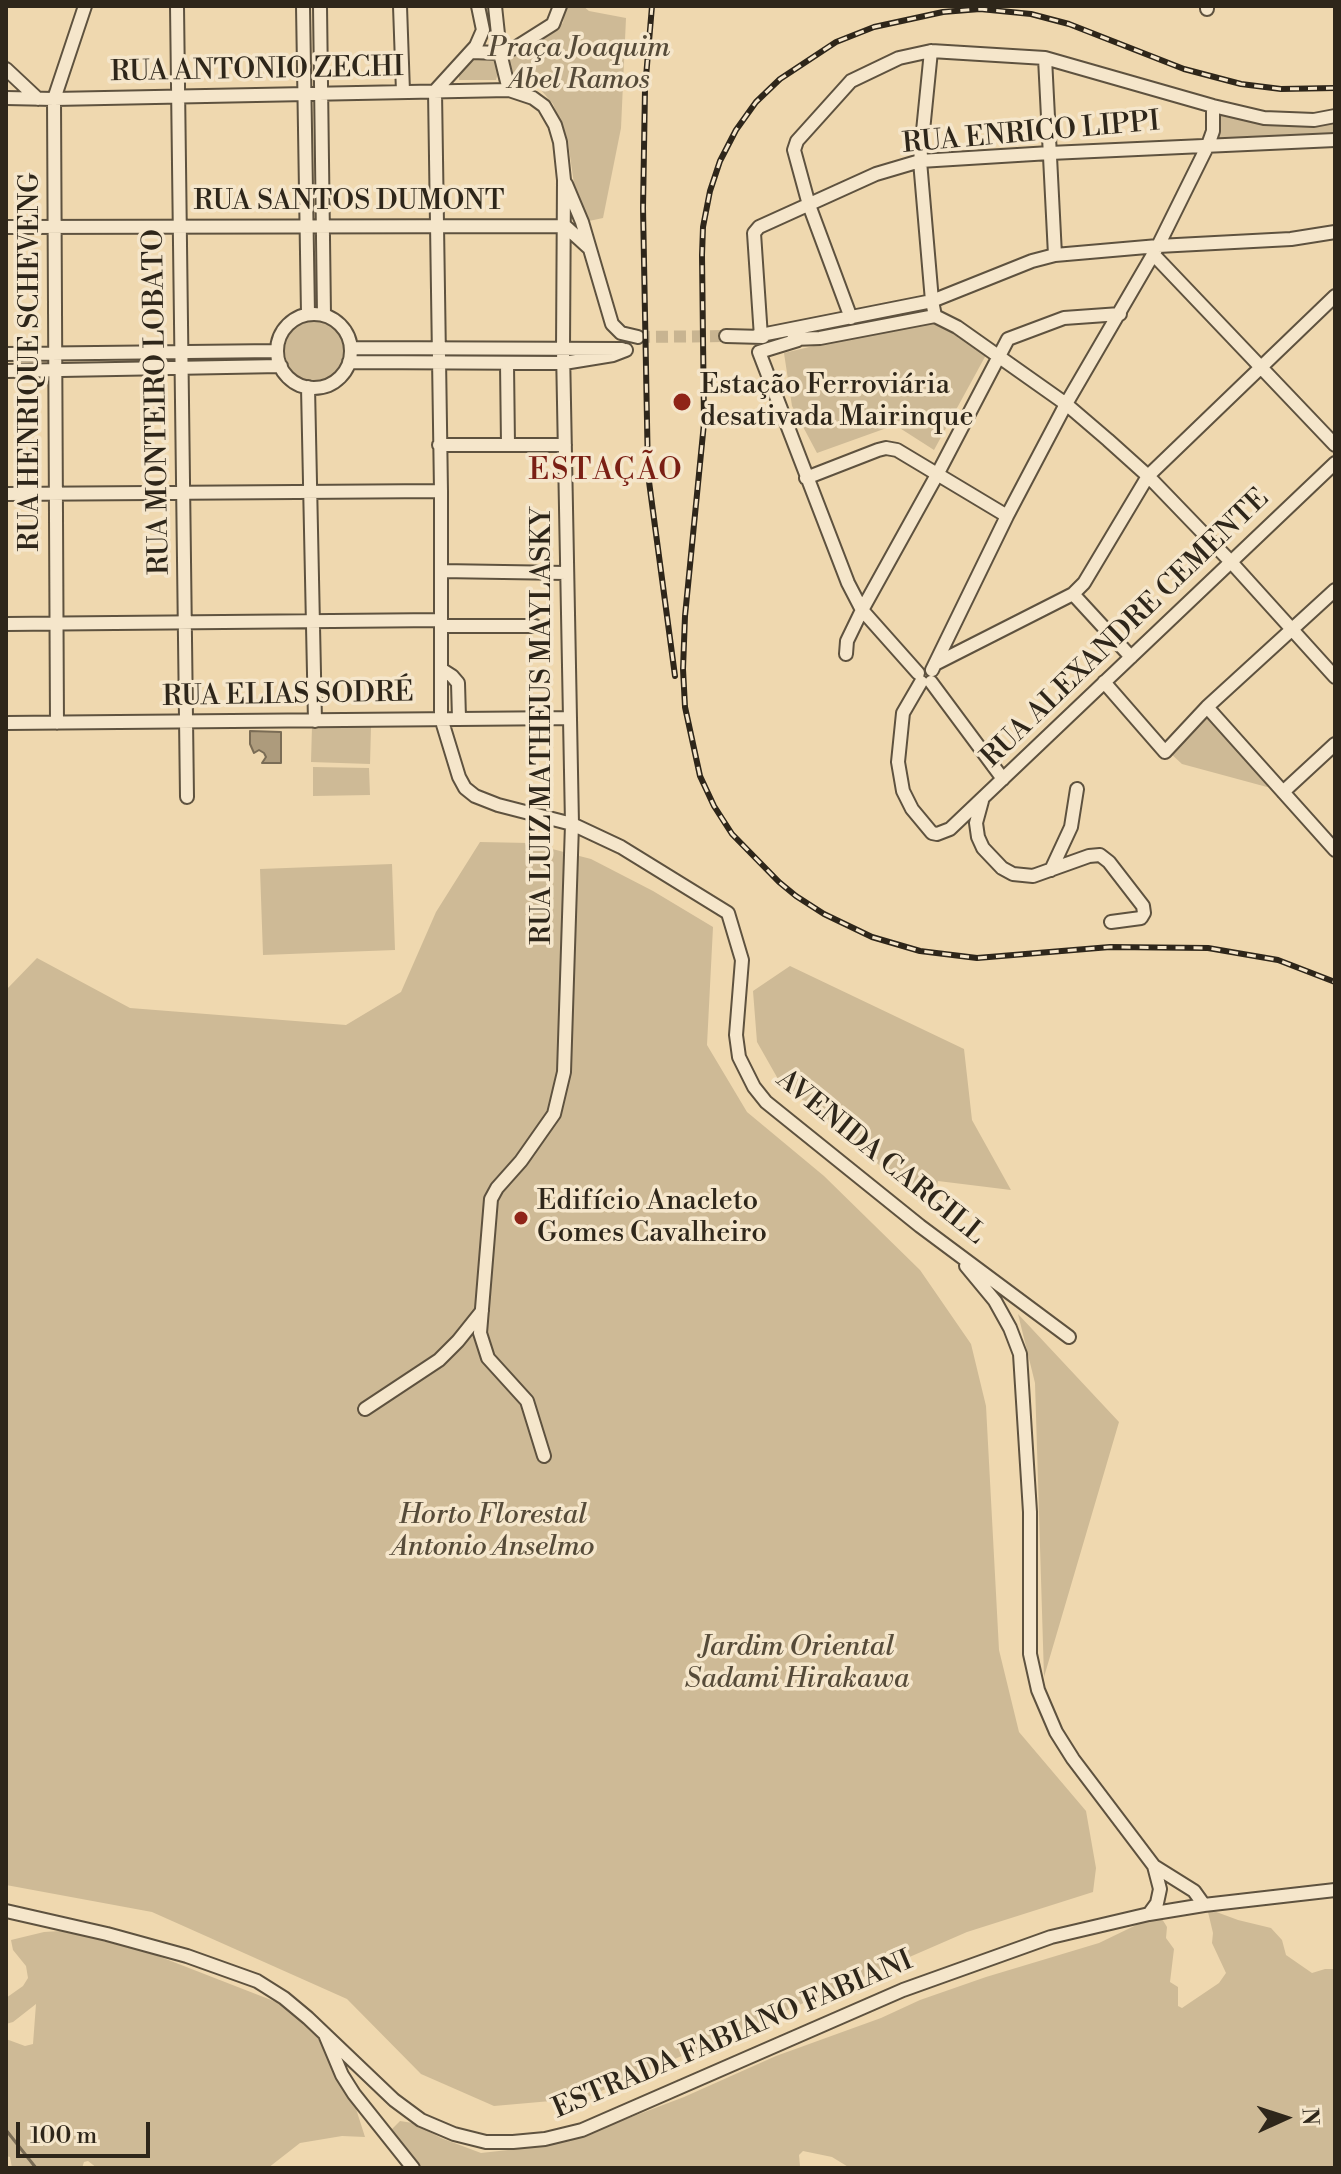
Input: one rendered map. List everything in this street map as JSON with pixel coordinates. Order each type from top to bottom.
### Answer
[{"type":"street","name":"RUA HENRIQUE SCHEVENG","points":[[57,723],[54,99],[85,6]]},
{"type":"street","name":"RUA MONTEIRO LOBATO","points":[[177,6],[187,797]]},
{"type":"street","points":[[303,6],[308,314]]},
{"type":"street","points":[[320,6],[324,315]]},
{"type":"street","points":[[400,6],[403,92]]},
{"type":"street","points":[[441,718],[435,91],[471,52],[483,30],[478,6]]},
{"type":"street","points":[[495,6],[500,53],[509,90]]},
{"type":"street","points":[[471,52],[500,53],[515,48],[553,24],[560,6]]},
{"type":"street","points":[[931,51],[920,161],[935,316]]},
{"type":"street","points":[[851,318],[809,205],[794,150],[797,141],[851,81],[899,58],[931,51],[1045,58],[1264,118],[1334,118]]},
{"type":"street","points":[[1045,58],[1055,255]]},
{"type":"street","points":[[6,69],[38,99]]},
{"type":"street","name":"RUA ANTONIO ZECHI","points":[[6,98],[509,90]]},
{"type":"street","name":"RUA LUIZ MATHEUS MAYLASKY","points":[[509,90],[533,98],[550,115],[560,142],[564,180],[563,350],[572,824],[568,1004],[564,1072],[554,1114],[491,1199],[480,1333],[488,1358],[527,1401],[544,1456]]},
{"type":"street","points":[[928,674],[1066,404],[1120,314],[1208,145],[1213,131],[1213,106]]},
{"type":"street","name":"RUA ENRICO LIPPI","points":[[759,335],[754,233],[759,227],[876,174],[920,161],[1335,140]]},
{"type":"street","points":[[564,180],[582,222],[612,324],[621,333],[638,337]]},
{"type":"street","points":[[565,226],[588,247]]},
{"type":"street","name":"RUA SANTOS DUMONT","points":[[6,227],[565,226]]},
{"type":"street","points":[[726,336],[759,335],[932,301],[1032,261],[1055,255],[1291,239],[1335,232]]},
{"type":"street","points":[[1155,250],[1261,369],[1335,445]]},
{"type":"street","points":[[928,674],[1073,594],[1084,583],[1148,476],[1335,296]]},
{"type":"street","points":[[308,314],[324,315],[343,327],[351,348],[349,362],[337,379],[328,385],[308,387],[287,376],[277,351],[286,327],[296,319],[308,314]]},
{"type":"street","points":[[846,654],[847,641],[862,610],[1008,339],[1064,318],[1120,314]]},
{"type":"street","points":[[1003,779],[928,674],[862,610],[806,478],[759,352],[798,340],[935,316],[957,327],[1066,404],[1148,476],[1335,677]]},
{"type":"street","points":[[759,335],[798,340]]},
{"type":"street","points":[[349,362],[564,363],[626,350],[615,347],[563,350],[351,348]]},
{"type":"street","points":[[6,354],[277,351]]},
{"type":"street","points":[[507,364],[508,445]]},
{"type":"street","points":[[6,371],[281,366]]},
{"type":"street","points":[[308,387],[315,721]]},
{"type":"street","points":[[439,445],[565,445]]},
{"type":"street","points":[[806,478],[886,448],[897,450],[1007,516]]},
{"type":"street","name":"RUA ALEXANDRE CEMENTE","points":[[928,674],[903,713],[898,762],[903,791],[912,809],[932,833],[937,834],[950,829],[1335,463]]},
{"type":"street","points":[[6,494],[441,491]]},
{"type":"street","points":[[441,571],[566,573]]},
{"type":"street","points":[[1104,682],[1165,752],[1207,707],[1335,590]]},
{"type":"street","points":[[1073,594],[1131,657]]},
{"type":"street","points":[[6,624],[313,619],[535,626]]},
{"type":"street","points":[[441,669],[458,683],[459,718]]},
{"type":"street","points":[[1207,707],[1335,850]]},
{"type":"street","name":"AVENIDA CARGILL","points":[[441,718],[459,777],[465,788],[475,796],[572,824],[621,847],[728,913],[742,960],[737,1046],[754,1087],[782,1117],[920,1226],[1069,1337]]},
{"type":"street","name":"RUA ELIAS SODRÉ","points":[[6,723],[570,718]]},
{"type":"street","points":[[1283,792],[1335,744]]},
{"type":"street","points":[[1051,870],[1071,827],[1077,789]]},
{"type":"street","points":[[983,798],[976,823],[978,837],[983,848],[1002,868],[1013,874],[1033,876],[1089,856],[1100,855],[1109,862],[1143,906],[1144,913],[1141,918],[1111,922]]},
{"type":"street","points":[[920,1226],[955,1255],[995,1301],[1020,1354],[1030,1512],[1030,1654],[1038,1690],[1056,1732],[1073,1759],[1154,1866],[1159,1880],[1159,1896],[1149,1914]]},
{"type":"street","points":[[365,1409],[439,1360],[482,1311]]},
{"type":"street","points":[[1154,1866],[1194,1891],[1204,1905]]},
{"type":"street","name":"ESTRADA FABIANO FABIANI","points":[[6,1911],[107,1934],[223,1967],[257,1981],[284,1998],[394,2100],[421,2120],[454,2134],[486,2142],[545,2139],[582,2130],[903,1990],[1051,1937],[1149,1914],[1335,1890]]},
{"type":"street","points":[[325,2034],[342,2075],[413,2168]]},
{"type":"green space","name":"Praça Joaquim Abel Ramos","points":[[565,6],[583,6],[589,11],[626,18],[621,128],[603,218],[589,221],[575,191],[568,142],[553,104],[535,83],[515,77],[508,59],[563,23]]},
{"type":"green space","points":[[490,57],[496,62],[496,80],[459,80],[459,70],[471,58]]},
{"type":"green space","points":[[1219,115],[1332,121],[1335,134],[1216,137]]},
{"type":"green space","points":[[315,321],[326,323],[336,330],[343,340],[343,362],[336,372],[326,379],[315,381],[304,379],[294,372],[287,362],[285,351],[287,340],[294,330],[304,323]]},
{"type":"green space","points":[[935,322],[986,355],[934,450],[895,425],[817,453],[792,406],[784,353],[902,325]]},
{"type":"green space","points":[[1209,711],[1271,785],[1267,787],[1182,764],[1169,752]]},
{"type":"green space","points":[[312,726],[371,727],[370,764],[311,762]]},
{"type":"green space","points":[[313,767],[369,768],[370,795],[313,796]]},
{"type":"green space","name":"Horto Florestal Antonio Anselmo","points":[[480,842],[529,843],[591,859],[713,927],[707,1045],[747,1112],[824,1176],[920,1270],[971,1344],[986,1406],[999,1650],[1019,1732],[1086,1811],[1096,1868],[1093,1892],[967,1932],[585,2098],[494,2106],[421,2074],[347,1999],[152,1912],[6,1885],[6,990],[37,958],[130,1008],[346,1025],[401,992],[436,912]]},
{"type":"green space","points":[[392,864],[395,950],[263,955],[260,869]]},
{"type":"green space","points":[[790,966],[964,1049],[972,1120],[1011,1190],[938,1181],[932,1210],[778,1079],[757,1042],[753,991]]},
{"type":"green space","points":[[1018,1314],[1119,1422],[1044,1677],[1035,1383]]},
{"type":"green space","points":[[1211,1910],[1271,1928],[1282,1940],[1286,1955],[1312,1973],[1335,1969],[1335,2168],[850,2168],[832,2157],[803,2151],[799,2155],[800,2166],[797,2168],[421,2168],[391,2130],[400,2121],[413,2123],[441,2138],[481,2153],[526,2148],[592,2132],[920,2000],[1099,1943],[1159,1914],[1167,1927],[1166,1938],[1174,1949],[1170,1982],[1178,1987],[1178,2006],[1182,2008],[1219,1983],[1226,1973],[1212,1943],[1208,1912]]},
{"type":"green space","points":[[60,1931],[135,1947],[284,2005],[308,2023],[328,2054],[351,2093],[365,2137],[342,2136],[300,2143],[268,2168],[97,2168],[88,2161],[82,2168],[12,2168],[10,2157],[6,2156],[6,2039],[25,2046],[33,2044],[36,2004],[6,2024],[6,1998],[23,1986],[28,1978],[26,1966],[13,1950],[11,1940]]},
{"type":"shaded area","points":[[250,731],[281,732],[281,763],[262,763],[266,757],[259,750],[254,753]]},
{"type":"waterway","points":[[6,2130],[36,2168]]},
{"type":"tunnel","points":[[638,337],[726,336]]},
{"type":"railway","points":[[652,6],[645,89],[643,208],[648,474],[675,676]]},
{"type":"railway","points":[[1335,88],[1281,89],[1241,84],[1184,69],[1069,24],[1031,14],[980,9],[943,12],[874,27],[836,42],[780,79],[756,102],[736,130],[720,161],[703,227],[704,423],[685,616],[683,669],[685,707],[700,776],[714,806],[732,834],[779,882],[824,914],[872,937],[920,951],[977,958],[1110,947],[1208,948],[1278,960],[1335,982]]},
{"type":"place","name":"Estação Ferroviária desativada Mairinque","points":[[682,402]]},
{"type":"place","name":"Edifício Anacleto Gomes Cavalheiro","points":[[521,1218]]},
{"type":"district","name":"ESTAÇÃO","points":[[606,472]]},
{"type":"park label","name":"Jardim Oriental Sadami Hirakawa","points":[[797,1664]]}]
